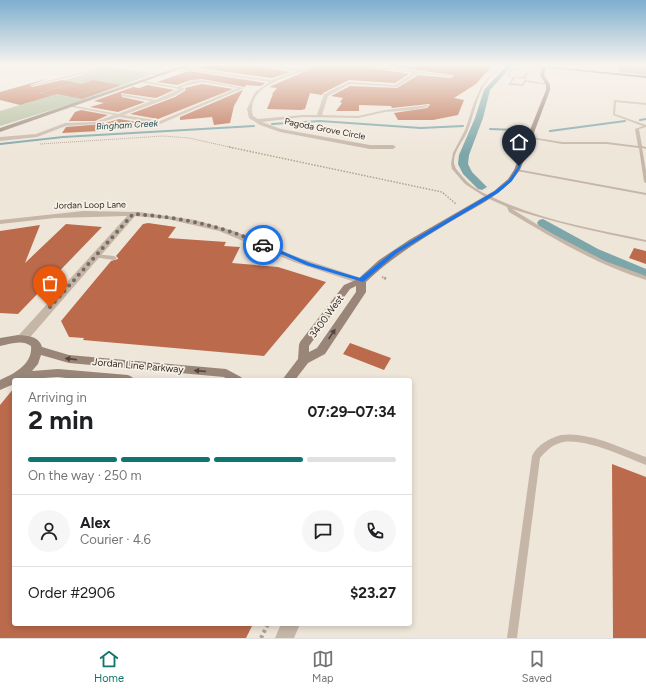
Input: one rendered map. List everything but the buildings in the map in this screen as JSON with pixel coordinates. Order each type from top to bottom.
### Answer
[{"type":"street","points":[[0,130],[103,95]]},
{"type":"street","points":[[124,95],[156,101]]},
{"type":"street","points":[[0,139],[37,135],[65,125],[96,123],[173,95]]},
{"type":"street","points":[[72,106],[160,123],[226,95]]},
{"type":"street","points":[[256,95],[249,109],[250,115],[257,121],[295,117],[358,118],[385,111],[427,106]]},
{"type":"street","points":[[320,117],[326,95]]},
{"type":"street","name":"3400 West","points":[[304,360],[304,345],[347,287],[361,281],[396,252],[507,184],[517,170],[546,95]]},
{"type":"street","name":"Pagoda Grove Circle","points":[[257,121],[265,126],[280,130],[370,147],[393,147]]},
{"type":"street","name":"Jordan Loop Lane","points":[[0,222],[81,213],[133,214],[184,220],[242,235],[302,262],[361,281]]},
{"type":"street","points":[[0,342],[22,339],[133,214]]},
{"type":"street","name":"3400 West","points":[[290,378],[304,360],[320,351],[361,292],[361,281]]},
{"type":"street","name":"Jordan Line Parkway","points":[[22,339],[33,342],[38,350],[69,359],[226,373],[235,378]]},
{"type":"street","points":[[15,378],[33,363],[38,350]]},
{"type":"street","name":"Jordan Line Parkway","points":[[19,376],[58,374],[105,378]]},
{"type":"street","points":[[0,385],[12,379]]},
{"type":"street","points":[[284,638],[290,626]]},
{"type":"lane","points":[[479,95],[466,133],[458,146],[454,157],[454,168],[460,177],[474,190],[508,205],[582,227],[646,241]]},
{"type":"lane","points":[[646,104],[615,101],[614,114],[646,126]]},
{"type":"lane","points":[[646,126],[637,129],[646,179]]},
{"type":"lane","points":[[530,136],[574,144],[614,142],[640,145],[646,144]]},
{"type":"lane","points":[[640,145],[646,148]]},
{"type":"lane","points":[[517,170],[646,194]]},
{"type":"lane","points":[[508,205],[511,211],[549,234],[604,262],[646,278]]},
{"type":"lane","points":[[95,256],[114,258]]},
{"type":"lane","points":[[512,638],[536,456],[544,447],[555,441],[567,438],[582,439],[646,461]]},
{"type":"path","points":[[48,95],[69,99],[82,95]]},
{"type":"path","points":[[58,97],[64,95]]},
{"type":"path","points":[[37,145],[163,136],[196,139],[442,192],[450,201],[467,209]]},
{"type":"path","points":[[381,277],[387,279]]},
{"type":"path","points":[[261,638],[267,626]]},
{"type":"green space","points":[[97,95],[0,126],[0,111],[33,101],[9,96]]},
{"type":"waterway","name":"Bingham Creek","points":[[482,187],[468,174],[463,164],[464,155],[479,118],[486,95]]},
{"type":"waterway","name":"Bingham Creek","points":[[640,120],[646,119]]},
{"type":"waterway","name":"Bingham Creek","points":[[272,124],[320,121],[421,128],[463,126]]},
{"type":"waterway","name":"Bingham Creek","points":[[550,131],[625,121]]},
{"type":"waterway","name":"Bingham Creek","points":[[0,144],[63,137],[254,126]]},
{"type":"waterway","name":"Bingham Creek","points":[[490,129],[514,130]]},
{"type":"waterway","points":[[543,223],[593,252],[646,274]]},
{"type":"way so far","points":[[50,307],[133,214],[159,216],[204,224],[242,235],[263,245]]},
{"type":"route","points":[[263,245],[296,260],[361,281],[382,262],[396,252],[507,184],[514,176],[519,166]]}]
